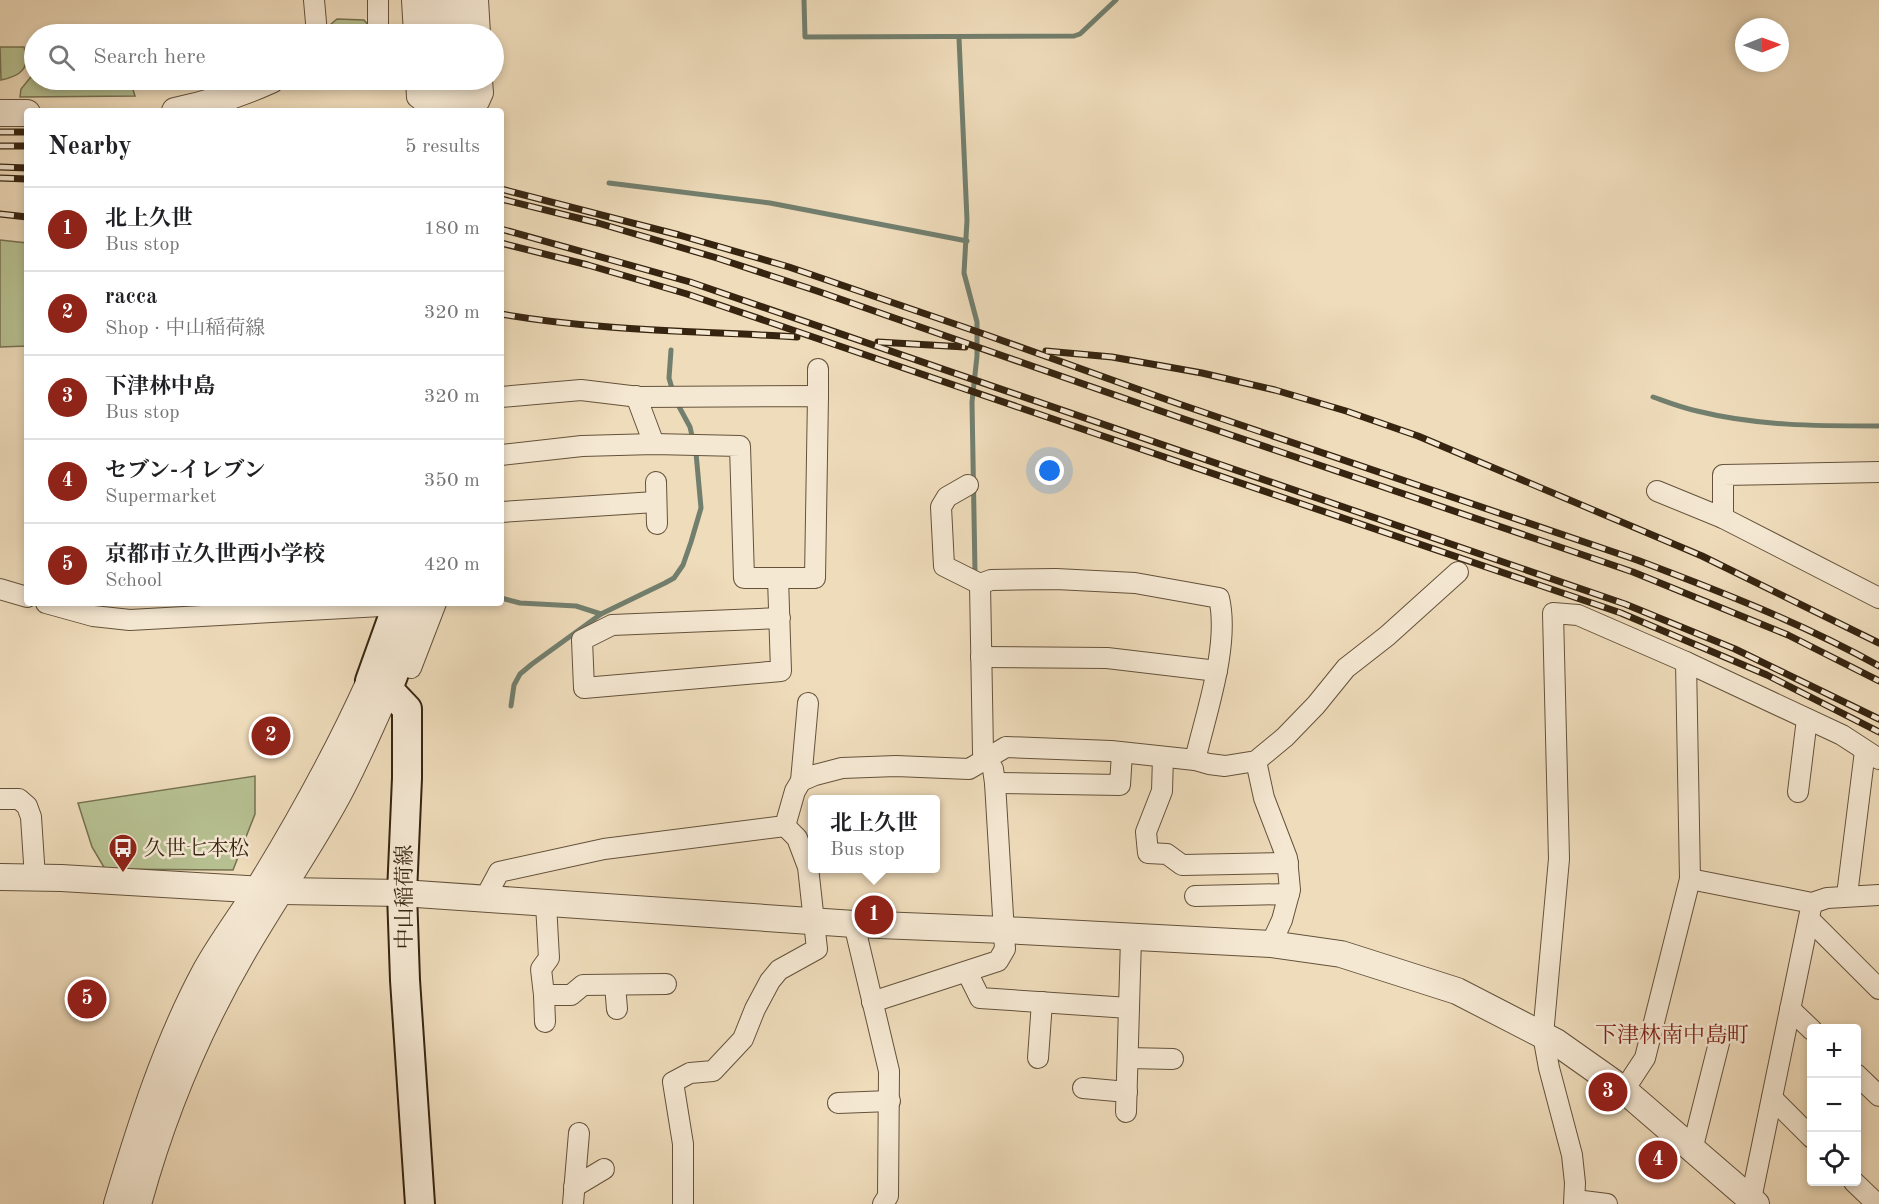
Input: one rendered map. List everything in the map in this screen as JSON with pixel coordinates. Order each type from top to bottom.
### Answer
[{"type":"main road","points":[[434,0],[435,24]]},
{"type":"main road","points":[[456,0],[457,24]]},
{"type":"main road","points":[[379,685],[387,606]]},
{"type":"main road","points":[[379,685],[418,606]]},
{"type":"main road","name":"中山稲荷線","points":[[379,685],[407,710],[402,893],[405,980],[420,1204]]},
{"type":"street","points":[[314,0],[316,24]]},
{"type":"street","points":[[378,0],[378,24]]},
{"type":"street","points":[[412,0],[413,24]]},
{"type":"street","points":[[478,0],[479,24]]},
{"type":"street","points":[[190,108],[249,90]]},
{"type":"street","points":[[0,113],[24,113]]},
{"type":"street","points":[[504,455],[582,446],[654,444],[740,446],[744,578],[814,578],[818,369]]},
{"type":"street","points":[[504,397],[581,390],[636,396],[675,397],[818,396]]},
{"type":"street","points":[[636,396],[654,444]]},
{"type":"street","points":[[1723,518],[1723,475],[1879,472]]},
{"type":"street","points":[[968,485],[947,497],[941,507],[944,566],[980,584],[991,580],[1024,579],[1135,583],[1219,598],[1222,611],[1220,657],[1195,760]]},
{"type":"street","points":[[1657,491],[1723,518],[1879,598]]},
{"type":"street","points":[[504,512],[656,492],[657,524]]},
{"type":"street","points":[[801,781],[842,768],[896,766],[969,769],[1006,747],[1111,751],[1195,760],[1225,766],[1256,760],[1285,737],[1346,668],[1387,636],[1458,572]]},
{"type":"street","points":[[778,578],[780,618],[781,670],[584,688],[582,640],[612,626],[780,618]]},
{"type":"street","points":[[872,1002],[998,961],[1005,949],[995,783],[993,769],[983,753],[980,584]]},
{"type":"street","points":[[0,589],[24,596]]},
{"type":"street","points":[[57,606],[93,616],[130,620],[355,606]]},
{"type":"street","points":[[344,739],[348,705],[386,606]]},
{"type":"street","points":[[138,1204],[166,1113],[201,1033],[243,953],[314,796],[344,739],[379,685],[401,682],[410,670],[435,606]]},
{"type":"street","points":[[1607,1204],[1575,1202],[1572,1155],[1549,1068],[1543,1035],[1559,859],[1554,613],[1578,615],[1686,662],[1842,735],[1872,755],[1847,895]]},
{"type":"street","points":[[981,657],[1107,658],[1217,671]]},
{"type":"street","points":[[1624,1090],[1645,1058],[1690,879],[1686,662]]},
{"type":"street","points":[[117,1204],[145,1109],[183,1016],[206,969],[232,927],[270,890],[335,801],[379,685]]},
{"type":"street","points":[[785,826],[795,791],[801,781],[808,703]]},
{"type":"street","points":[[1798,792],[1807,719]]},
{"type":"street","points":[[995,783],[1120,786],[1122,753]]},
{"type":"street","points":[[1163,757],[1162,791],[1146,832],[1148,853],[1167,854],[1182,865],[1288,863]]},
{"type":"street","points":[[1256,760],[1264,798],[1288,863],[1290,890],[1282,920],[1271,944]]},
{"type":"street","points":[[0,799],[19,799],[27,806],[31,817],[35,878]]},
{"type":"street","points":[[484,900],[499,872],[604,849],[785,826]]},
{"type":"street","points":[[785,826],[797,838],[808,867]]},
{"type":"street","points":[[683,1204],[683,1144],[673,1082],[690,1073],[713,1071],[743,1039],[755,1009],[770,981],[779,970],[817,948],[812,921],[809,873]]},
{"type":"street","points":[[0,877],[270,890],[402,893],[854,924],[1271,944],[1341,954],[1457,991],[1556,1042],[1624,1090],[1752,1202]]},
{"type":"street","points":[[1690,879],[1811,911],[1879,988]]},
{"type":"street","points":[[1196,896],[1289,894]]},
{"type":"street","points":[[1752,1202],[1811,911],[1827,898],[1847,895],[1879,895]]},
{"type":"street","points":[[545,1022],[541,969],[549,958],[546,904]]},
{"type":"street","points":[[854,924],[889,1071],[888,1196],[883,1204]]},
{"type":"street","points":[[1126,1112],[1131,938]]},
{"type":"street","points":[[967,972],[980,998],[1129,1008]]},
{"type":"street","points":[[544,995],[571,995],[583,985],[666,984]]},
{"type":"street","points":[[615,985],[617,1009]]},
{"type":"street","points":[[1038,1058],[1042,1002]]},
{"type":"street","points":[[1790,1009],[1807,1025]]},
{"type":"street","points":[[1692,1150],[1720,1039]]},
{"type":"street","points":[[1128,1058],[1173,1059]]},
{"type":"street","points":[[1861,1078],[1879,1096]]},
{"type":"street","points":[[1083,1089],[1127,1092]]},
{"type":"street","points":[[1772,1098],[1807,1133]]},
{"type":"street","points":[[838,1103],[890,1101]]},
{"type":"street","points":[[574,1195],[579,1133]]},
{"type":"street","points":[[574,1195],[604,1169]]},
{"type":"street","points":[[1858,1186],[1877,1204]]},
{"type":"green space","points":[[337,19],[364,20],[367,24],[331,24]]},
{"type":"green space","points":[[0,47],[24,47],[23,70],[1,80]]},
{"type":"green space","points":[[24,85],[24,90],[133,90],[135,96],[20,97]]},
{"type":"green space","points":[[0,240],[24,243],[24,346],[0,347]]},
{"type":"green space","points":[[255,776],[255,814],[233,870],[105,869],[92,847],[78,803]]},
{"type":"waterway","points":[[804,0],[805,37],[1074,36],[1080,34],[1116,0]]},
{"type":"waterway","points":[[959,38],[967,220],[964,273],[977,322],[977,356],[972,402],[975,572]]},
{"type":"waterway","points":[[609,183],[770,203],[967,241]]},
{"type":"waterway","points":[[671,350],[669,378],[673,392]]},
{"type":"waterway","points":[[1653,397],[1691,410],[1742,420],[1810,425],[1879,426]]},
{"type":"waterway","points":[[511,706],[514,685],[520,674],[532,664],[601,614],[674,578],[683,565],[701,508],[696,453],[690,427],[676,401]]},
{"type":"waterway","points":[[504,599],[520,603],[576,606],[601,614]]},
{"type":"railway","points":[[0,132],[24,132]]},
{"type":"railway","points":[[0,146],[24,146]]},
{"type":"railway","points":[[0,167],[24,168]]},
{"type":"railway","points":[[0,178],[24,179]]},
{"type":"railway","points":[[504,190],[679,235],[789,267],[1179,404],[1637,560],[1790,622],[1879,666]]},
{"type":"railway","points":[[504,200],[598,223],[717,258],[1633,572],[1788,635],[1879,681]]},
{"type":"railway","points":[[0,214],[24,217]]},
{"type":"railway","points":[[504,230],[690,282],[1625,604],[1735,649],[1879,719]]},
{"type":"railway","points":[[504,244],[687,294],[1621,613],[1767,675],[1879,732]]},
{"type":"railway","points":[[504,314],[574,324],[649,330],[797,337]]},
{"type":"railway","points":[[878,342],[965,347]]},
{"type":"railway","points":[[1046,351],[1112,357],[1202,373],[1275,390],[1418,436],[1702,556],[1879,643]]},
{"type":"place","name":"racca","points":[[271,736]]},
{"type":"place","name":"久世七本松","points":[[123,874]]},
{"type":"place","name":"北上久世","points":[[874,915]]},
{"type":"place","name":"京都市立久世西小学校","points":[[87,999]]},
{"type":"place","name":"下津林中島","points":[[1608,1092]]},
{"type":"place","name":"セブン-イレブン","points":[[1658,1160]]},
{"type":"district","name":"下津林南中島町","points":[[1672,1034]]}]
